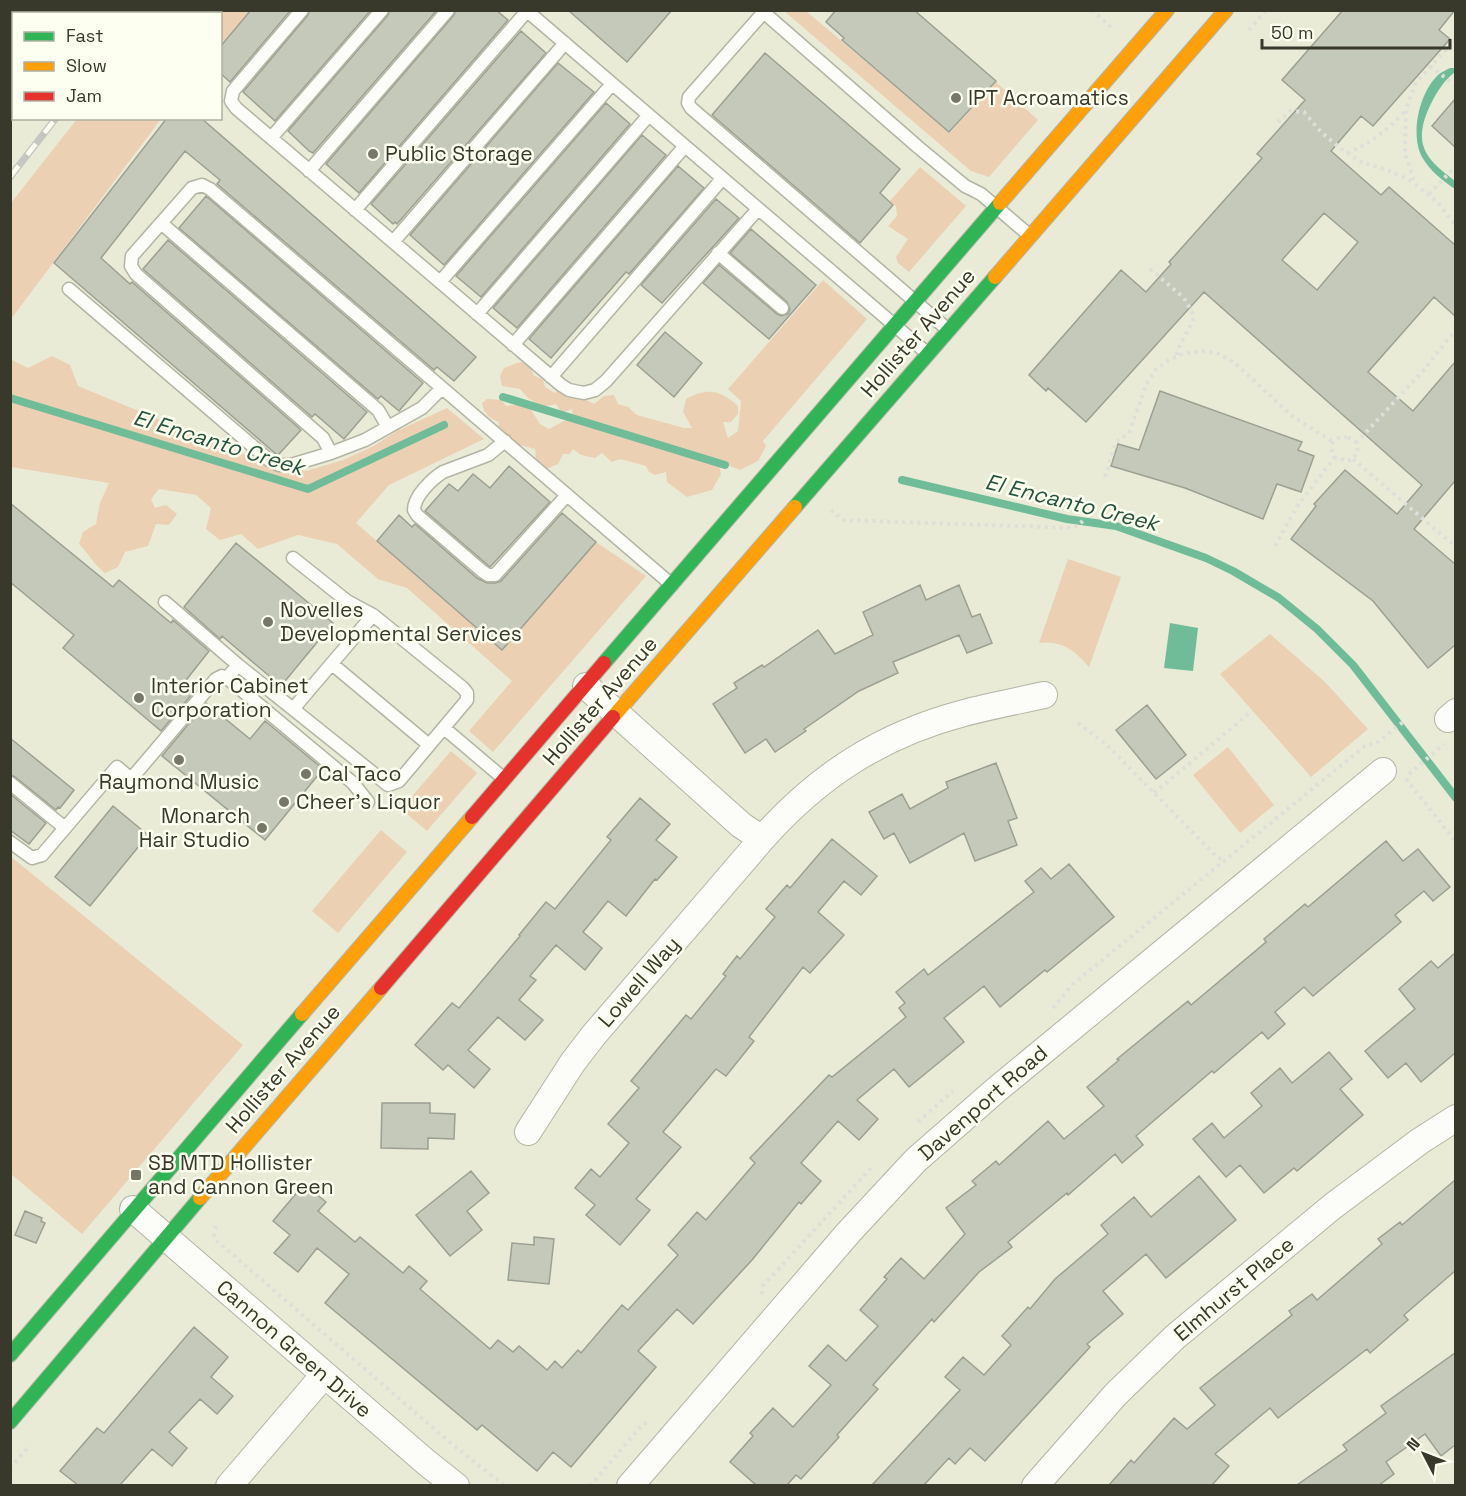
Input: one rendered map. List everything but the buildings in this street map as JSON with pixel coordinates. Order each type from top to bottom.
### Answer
[{"type":"main road","name":"Hollister Avenue","points":[[10,1355],[133,1209],[1167,10]]},
{"type":"main road","name":"Hollister Avenue","points":[[10,1422],[927,353],[1226,10]]},
{"type":"street","points":[[586,686],[741,825],[762,839]]},
{"type":"street","name":"Lowell Way","points":[[528,1132],[573,1062],[593,1036],[762,839],[789,809],[820,782],[875,747],[902,734],[963,713],[1044,695]]},
{"type":"street","name":"Davenport Road","points":[[630,1485],[849,1232],[916,1160],[996,1090],[1383,771]]},
{"type":"street","name":"Elmhurst Place","points":[[1035,1485],[1116,1394],[1175,1337],[1333,1206],[1420,1141],[1455,1118]]},
{"type":"street","name":"Cannon Green Drive","points":[[133,1209],[324,1376],[456,1485]]},
{"type":"street","points":[[230,1485],[324,1376]]},
{"type":"lane","points":[[302,10],[232,91],[231,101],[236,108],[309,171],[569,390],[584,393],[595,390],[606,381],[758,209]]},
{"type":"lane","points":[[271,138],[382,10]]},
{"type":"lane","points":[[309,171],[448,10]]},
{"type":"lane","points":[[356,210],[527,11],[927,353]]},
{"type":"lane","points":[[948,330],[842,240],[688,103],[689,97],[762,12],[965,186],[998,208],[1030,236]]},
{"type":"lane","points":[[393,242],[565,44]]},
{"type":"lane","points":[[440,282],[612,84]]},
{"type":"lane","points":[[477,314],[649,115]]},
{"type":"lane","points":[[513,345],[685,146]]},
{"type":"lane","points":[[551,377],[722,178]]},
{"type":"lane","points":[[331,453],[323,438],[136,274],[131,266],[132,256],[192,188],[202,185],[210,189],[673,585]]},
{"type":"lane","points":[[161,223],[378,410],[388,428]]},
{"type":"lane","points":[[718,254],[782,308]]},
{"type":"lane","points":[[69,289],[269,460],[279,465],[291,465],[365,440],[422,408],[442,388]]},
{"type":"lane","points":[[505,441],[488,454],[437,476],[416,501],[414,510],[417,515],[488,575],[495,574],[567,495]]},
{"type":"lane","points":[[165,602],[238,665],[388,785],[399,781],[465,705],[467,693],[373,615],[347,601],[293,558]]},
{"type":"lane","points":[[293,710],[373,615]]},
{"type":"lane","points":[[332,664],[429,745]]},
{"type":"lane","points":[[227,678],[238,665]]},
{"type":"lane","points":[[10,842],[27,856],[37,858],[42,855],[117,767],[131,779],[216,679],[222,676],[353,783],[368,802]]},
{"type":"lane","points":[[444,728],[504,779]]},
{"type":"lane","points":[[10,783],[65,828]]},
{"type":"path","points":[[1092,10],[1119,35]]},
{"type":"path","points":[[1415,184],[1405,153],[1406,110],[1415,84],[1455,38]]},
{"type":"path","points":[[1430,66],[1455,86]]},
{"type":"path","points":[[1347,153],[1377,137],[1406,110]]},
{"type":"path","points":[[1278,122],[1290,111],[1304,112],[1321,132],[1347,153],[1361,162],[1390,171],[1429,194],[1455,226]]},
{"type":"path","points":[[1429,194],[1452,170]]},
{"type":"path","points":[[1150,269],[1184,298],[1194,316],[1192,326],[1177,349],[1177,356]]},
{"type":"path","points":[[1356,443],[1423,370],[1455,329]]},
{"type":"path","points":[[1105,477],[1116,442],[1129,433],[1147,382],[1156,369],[1177,356],[1202,351],[1217,353],[1235,363],[1292,416],[1333,442]]},
{"type":"path","points":[[1348,437],[1356,443],[1358,452],[1353,459],[1348,461],[1335,457],[1332,451],[1333,442],[1339,438],[1348,437]]},
{"type":"path","points":[[1275,546],[1298,505],[1335,457]]},
{"type":"path","points":[[1353,459],[1455,547]]},
{"type":"path","points":[[831,510],[843,520],[1074,528],[1084,520]]},
{"type":"path","points":[[1154,793],[1252,711]]},
{"type":"path","points":[[1395,728],[1403,722]]},
{"type":"path","points":[[1078,723],[1107,745],[1217,857],[1225,861]]},
{"type":"path","points":[[1421,763],[1428,758],[1451,724]]},
{"type":"path","points":[[1410,785],[1455,842]]},
{"type":"path","points":[[218,1223],[214,1236],[217,1241],[447,1440],[505,1485]]},
{"type":"shaded area","points":[[159,10],[253,11],[222,48],[222,12],[158,12]]},
{"type":"shaded area","points":[[784,11],[806,11],[950,133],[996,82],[1038,120],[989,177],[971,171]]},
{"type":"shaded area","points":[[1450,68],[1455,68],[1455,72],[1433,99],[1422,133],[1425,151],[1437,166],[1455,181],[1455,189],[1425,162],[1418,148],[1417,137],[1418,115],[1426,92],[1438,75]]},
{"type":"shaded area","points":[[76,120],[160,120],[11,319],[11,203]]},
{"type":"shaded area","points":[[920,167],[966,206],[909,272],[898,263],[896,257],[908,239],[888,226],[897,216],[896,206],[890,201]]},
{"type":"shaded area","points":[[823,280],[867,319],[763,441],[766,446],[758,461],[740,470],[718,461],[721,474],[712,490],[687,497],[667,482],[666,472],[655,475],[649,472],[646,466],[620,459],[612,462],[602,453],[595,458],[581,455],[573,449],[570,454],[563,454],[558,464],[544,470],[536,460],[535,449],[512,443],[498,431],[499,422],[484,410],[482,403],[487,399],[501,400],[506,406],[528,405],[540,424],[549,429],[573,416],[572,409],[562,413],[556,404],[542,407],[528,398],[520,389],[502,386],[500,376],[504,368],[529,361],[534,376],[543,379],[545,387],[555,393],[560,389],[573,387],[574,398],[579,396],[594,404],[604,396],[614,395],[618,404],[628,407],[637,415],[684,428],[692,428],[683,412],[686,399],[701,393],[719,393],[738,406],[738,414],[731,422],[723,422],[728,438],[738,431],[741,401],[728,389]]},
{"type":"shaded area","points":[[52,356],[70,365],[78,386],[270,465],[306,471],[343,460],[447,408],[484,439],[389,485],[356,523],[502,650],[596,542],[646,576],[493,752],[469,731],[512,681],[407,588],[378,579],[337,544],[298,535],[258,549],[241,534],[220,540],[206,529],[211,508],[196,495],[159,489],[151,499],[155,508],[166,505],[177,514],[169,525],[156,524],[148,546],[125,552],[118,567],[105,573],[101,570],[79,544],[83,532],[96,524],[100,503],[109,483],[11,467],[10,359],[28,368]]},
{"type":"shaded area","points":[[1068,559],[1121,577],[1089,667],[1078,656],[1061,645],[1039,643]]},
{"type":"shaded area","points":[[1170,623],[1198,628],[1193,671],[1164,668]]},
{"type":"shaded area","points":[[1270,634],[1325,682],[1368,729],[1311,777],[1220,674]]},
{"type":"shaded area","points":[[1228,747],[1274,805],[1240,833],[1193,775]]},
{"type":"shaded area","points":[[451,751],[477,773],[427,831],[401,809]]},
{"type":"shaded area","points":[[381,830],[407,852],[338,933],[312,911]]},
{"type":"shaded area","points":[[10,856],[243,1045],[82,1234],[11,1174]]},
{"type":"waterway","name":"El Encanto Creek","points":[[503,397],[725,465]]},
{"type":"waterway","name":"El Encanto Creek","points":[[10,398],[308,489],[444,425]]},
{"type":"waterway","name":"El Encanto Creek","points":[[902,480],[1067,519],[1116,526],[1206,558],[1233,571],[1279,598],[1317,629],[1353,665],[1456,798]]},
{"type":"railway","points":[[10,177],[54,120]]},
{"type":"traffic: fast","points":[[604,663],[1000,203]]},
{"type":"traffic: fast","points":[[795,507],[995,277]]},
{"type":"traffic: fast","points":[[10,1355],[302,1014]]},
{"type":"traffic: fast","points":[[10,1422],[200,1198]]},
{"type":"traffic: slow","points":[[1000,203],[1167,10]]},
{"type":"traffic: slow","points":[[995,277],[1226,10]]},
{"type":"traffic: slow","points":[[613,717],[795,507]]},
{"type":"traffic: slow","points":[[302,1014],[472,817]]},
{"type":"traffic: slow","points":[[200,1198],[381,988]]},
{"type":"traffic: jam","points":[[472,817],[604,663]]},
{"type":"traffic: jam","points":[[381,988],[613,717]]},
{"type":"place","name":"IPT Acroamatics","points":[[956,98]]},
{"type":"place","name":"Public Storage","points":[[373,154]]},
{"type":"place","name":"Novelles Developmental Services","points":[[268,622]]},
{"type":"place","name":"Interior Cabinet Corporation","points":[[139,698]]},
{"type":"place","name":"Raymond Music","points":[[179,760]]},
{"type":"place","name":"Cal Taco","points":[[306,774]]},
{"type":"place","name":"Cheer's Liquor","points":[[284,802]]},
{"type":"place","name":"Monarch Hair Studio","points":[[262,828]]},
{"type":"place","name":"SB MTD Hollister and Cannon Green","points":[[136,1175]]}]
